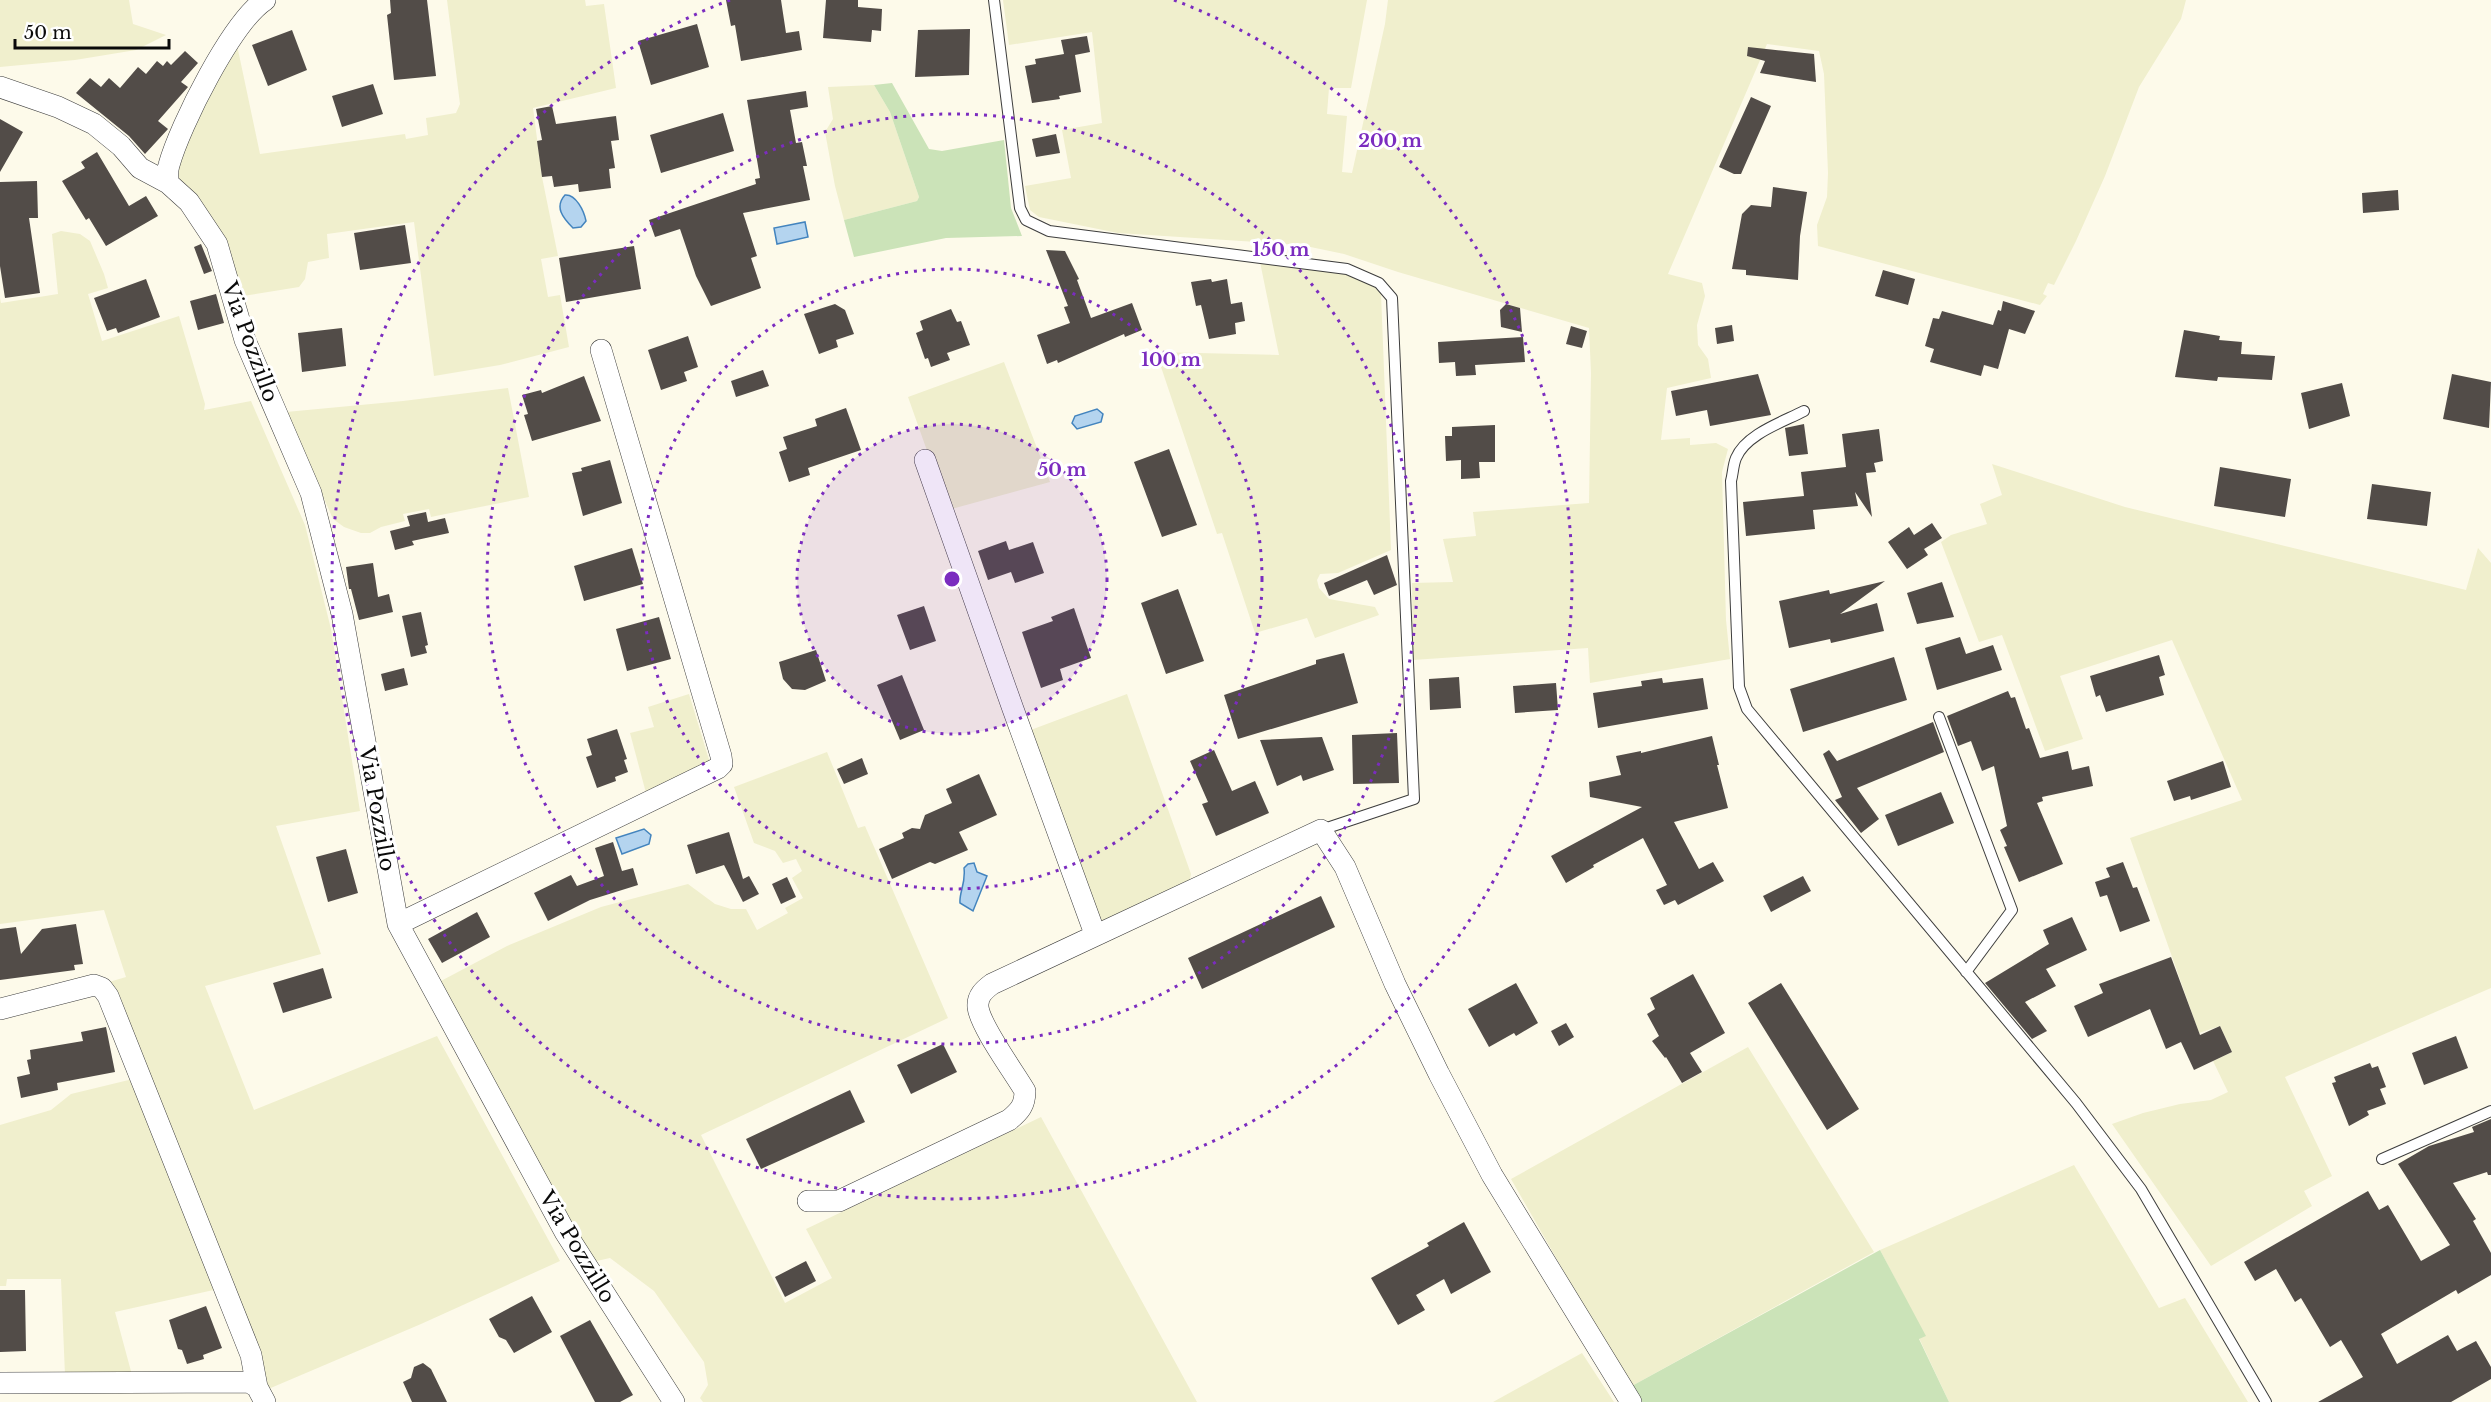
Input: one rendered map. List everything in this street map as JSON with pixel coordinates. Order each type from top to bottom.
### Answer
[{"type":"street","points":[[168,183],[168,168],[178,140],[215,65],[243,21],[265,0]]},
{"type":"street","name":"Via Pozzillo","points":[[0,87],[48,103],[94,124],[121,146],[140,168],[168,183],[189,202],[217,244],[245,340],[311,493],[342,614],[398,924],[565,1232],[665,1399]]},
{"type":"street","points":[[398,924],[718,768],[722,764],[715,733],[601,350]]},
{"type":"street","points":[[925,460],[1012,709],[1095,934]]},
{"type":"street","points":[[808,1201],[839,1201],[1009,1120],[1020,1112],[1025,1101],[1025,1091],[983,1021],[978,1007],[980,995],[992,984],[1321,830],[1345,867],[1395,984],[1492,1174],[1631,1402]]},
{"type":"street","points":[[0,1009],[94,985],[102,988],[108,996],[251,1355],[261,1394]]},
{"type":"street","points":[[0,1383],[249,1382],[261,1394]]},
{"type":"lane","points":[[994,0],[1020,208],[1026,220],[1049,231],[1347,269],[1379,283],[1392,298],[1414,799],[1321,830]]},
{"type":"lane","points":[[1804,411],[1772,427],[1751,441],[1736,457],[1734,465],[1731,481],[1739,687],[1747,709],[2076,1103],[2141,1189],[2266,1402]]},
{"type":"lane","points":[[1938,717],[2012,910],[1966,972]]},
{"type":"lane","points":[[2382,1159],[2491,1111]]},
{"type":"green space","points":[[0,0],[129,0],[133,24],[166,35],[136,50],[75,60],[0,67]]},
{"type":"green space","points":[[447,0],[585,0],[586,6],[604,4],[616,88],[533,108],[542,177],[558,256],[541,259],[548,297],[560,295],[569,347],[500,365],[434,376],[414,222],[327,234],[329,258],[308,262],[305,279],[299,287],[243,296],[176,172],[195,115],[237,45],[260,154],[405,134],[406,139],[428,135],[426,118],[456,113],[460,104]]},
{"type":"green space","points":[[1003,0],[1367,0],[1351,88],[1329,88],[1327,114],[1347,116],[1342,172],[1352,173],[1385,24],[1388,0],[2186,0],[2181,19],[2139,87],[2105,176],[2076,241],[2054,285],[2048,283],[2043,294],[2047,296],[2040,305],[1818,246],[1817,225],[1827,197],[1828,173],[1824,74],[1819,51],[1767,44],[1668,274],[1702,283],[1705,296],[1697,325],[1698,345],[1708,359],[1711,378],[1667,388],[1661,440],[1690,438],[1690,445],[1716,443],[1728,449],[1722,472],[1726,620],[1730,659],[1590,683],[1588,648],[1413,660],[1412,583],[1453,582],[1443,539],[1476,536],[1473,512],[1589,503],[1591,373],[1589,328],[1344,254],[1301,245],[1118,233],[1039,217],[1030,210],[1025,186],[1071,178],[1062,130],[1102,123],[1092,32],[1009,45]]},
{"type":"green space","points":[[892,83],[929,149],[942,151],[1004,140],[1011,208],[1022,236],[946,238],[854,257],[844,220],[917,201],[919,197],[890,112],[874,85]]},
{"type":"green space","points":[[874,85],[890,112],[919,197],[917,201],[844,220],[825,132],[833,119],[828,87]]},
{"type":"green space","points":[[61,231],[80,234],[90,241],[104,274],[108,288],[88,294],[102,341],[179,316],[205,404],[204,410],[251,401],[305,525],[331,629],[360,811],[276,826],[321,954],[205,986],[254,1110],[437,1036],[560,1261],[421,1324],[266,1390],[109,982],[126,977],[104,910],[0,924],[0,298],[1,303],[58,294],[52,234]]},
{"type":"green space","points":[[1260,262],[1356,275],[1381,293],[1391,550],[1338,573],[1320,574],[1317,580],[1319,588],[1329,599],[1375,607],[1379,615],[1315,638],[1307,618],[1255,633],[1222,533],[1217,534],[1156,352],[1279,355]]},
{"type":"green space","points":[[1004,362],[1050,482],[948,510],[908,397]]},
{"type":"green space","points":[[508,388],[529,497],[431,517],[429,509],[403,514],[405,521],[381,527],[370,533],[361,533],[344,527],[333,519],[286,412],[403,401]]},
{"type":"green space","points":[[1992,464],[2125,507],[2466,590],[2478,548],[2491,563],[2491,988],[2285,1077],[2332,1176],[2304,1191],[2312,1206],[2211,1266],[2112,1124],[2143,1113],[2180,1104],[2211,1100],[2228,1092],[2213,1061],[2232,1052],[2220,1026],[2199,1033],[2130,838],[2242,800],[2172,640],[2060,676],[2083,739],[2045,751],[2002,635],[1979,642],[1941,542],[1951,535],[1987,524],[1980,504],[2002,495]]},
{"type":"green space","points":[[689,694],[710,763],[646,793],[630,733],[654,727],[648,707]]},
{"type":"green space","points":[[1127,694],[1191,874],[1189,883],[1101,923],[1028,731]]},
{"type":"green space","points":[[827,752],[858,828],[865,826],[948,1018],[701,1135],[785,1303],[832,1278],[806,1229],[1041,1117],[1197,1402],[703,1402],[700,1398],[708,1385],[704,1362],[654,1291],[610,1258],[592,1262],[439,982],[507,946],[601,907],[688,884],[715,904],[731,909],[746,909],[757,930],[788,913],[785,908],[803,898],[792,878],[802,871],[796,859],[783,863],[775,851],[754,843],[734,787]]},
{"type":"green space","points":[[1748,1047],[1874,1252],[1630,1387],[1511,1179]]},
{"type":"green space","points":[[137,1078],[218,1289],[115,1312],[132,1375],[65,1375],[61,1279],[7,1279],[6,1286],[0,1286],[0,1125],[51,1110],[71,1094]]},
{"type":"green space","points":[[2074,1165],[2159,1308],[2185,1298],[2248,1402],[1949,1402],[1919,1338],[1925,1336],[1880,1250]]},
{"type":"green space","points":[[1880,1250],[1926,1336],[1919,1339],[1949,1402],[1640,1402],[1630,1387]]},
{"type":"green space","points":[[1582,1353],[1614,1402],[1493,1402]]},
{"type":"water","points":[[565,195],[573,197],[581,208],[586,221],[581,227],[573,228],[561,212],[560,204]]},
{"type":"water","points":[[805,222],[808,237],[777,244],[774,228]]},
{"type":"water","points":[[1097,409],[1103,414],[1101,422],[1077,429],[1072,423],[1075,416]]},
{"type":"water","points":[[644,829],[651,835],[649,844],[622,854],[616,838]]},
{"type":"water","points":[[974,863],[977,872],[987,876],[973,911],[960,903],[960,899],[964,868]]},
{"type":"building","points":[[390,0],[427,0],[436,76],[394,80],[387,15],[391,13]]},
{"type":"building","points":[[726,0],[781,0],[786,33],[799,31],[802,50],[741,61],[735,25],[731,26]]},
{"type":"building","points":[[826,0],[858,0],[858,7],[882,9],[881,31],[872,30],[871,42],[823,38]]},
{"type":"building","points":[[697,24],[709,67],[651,85],[638,41]]},
{"type":"building","points":[[970,29],[969,75],[915,77],[918,30]]},
{"type":"building","points":[[292,30],[307,70],[268,86],[252,45]]},
{"type":"building","points":[[1087,36],[1090,52],[1075,55],[1081,92],[1059,96],[1060,99],[1032,103],[1025,66],[1036,64],[1035,59],[1064,54],[1061,40]]},
{"type":"building","points":[[1748,47],[1814,54],[1816,82],[1760,73],[1765,61],[1747,56]]},
{"type":"building","points":[[185,51],[198,63],[181,82],[188,87],[158,121],[168,129],[145,154],[129,136],[76,93],[90,78],[101,87],[109,78],[120,88],[138,67],[146,74],[157,61],[163,66],[167,61],[171,65]]},
{"type":"building","points":[[373,84],[383,114],[342,127],[332,96]]},
{"type":"building","points":[[806,91],[808,107],[790,110],[796,143],[802,142],[807,166],[803,166],[810,200],[743,213],[757,256],[751,258],[761,288],[711,306],[696,276],[680,229],[655,237],[649,220],[756,184],[755,179],[760,178],[747,100]]},
{"type":"building","points":[[1751,97],[1771,106],[1741,174],[1734,174],[1719,167]]},
{"type":"building","points":[[552,106],[556,124],[616,116],[619,140],[611,141],[615,168],[609,169],[611,188],[579,192],[578,184],[554,187],[552,176],[542,177],[537,141],[542,140],[536,109]]},
{"type":"building","points":[[723,113],[734,151],[661,173],[650,135]]},
{"type":"building","points":[[0,119],[23,132],[0,172]]},
{"type":"building","points":[[1056,134],[1060,153],[1036,157],[1032,139]]},
{"type":"building","points":[[97,152],[129,206],[146,196],[158,216],[106,246],[89,218],[86,220],[62,181],[85,168],[81,162]]},
{"type":"building","points":[[37,181],[38,218],[29,218],[40,293],[5,298],[0,266],[0,182]]},
{"type":"building","points":[[1773,187],[1807,192],[1800,236],[1798,280],[1746,275],[1746,270],[1732,269],[1742,214],[1751,205],[1771,207]]},
{"type":"building","points":[[2398,190],[2399,210],[2363,213],[2362,193]]},
{"type":"building","points":[[405,225],[411,263],[360,270],[354,233]]},
{"type":"building","points":[[201,244],[212,271],[204,274],[194,247]]},
{"type":"building","points":[[634,246],[641,289],[566,302],[559,258]]},
{"type":"building","points":[[1046,250],[1065,251],[1079,279],[1077,280],[1091,318],[1132,303],[1142,330],[1125,337],[1124,334],[1058,363],[1057,360],[1047,364],[1037,335],[1070,323],[1064,307],[1068,306]]},
{"type":"building","points":[[1883,270],[1915,279],[1908,305],[1875,296]]},
{"type":"building","points":[[146,279],[160,317],[118,333],[116,328],[107,331],[94,298]]},
{"type":"building","points":[[1211,279],[1212,282],[1227,279],[1231,304],[1242,302],[1245,321],[1235,323],[1236,334],[1209,339],[1201,305],[1196,306],[1191,282]]},
{"type":"building","points":[[216,294],[224,323],[198,330],[190,301]]},
{"type":"building","points":[[2003,301],[2035,311],[2025,334],[2009,329],[1998,369],[1984,365],[1981,376],[1930,362],[1934,349],[1925,346],[1933,318],[1939,319],[1942,311],[1993,325],[1998,310],[2001,311]]},
{"type":"building","points":[[835,304],[845,310],[854,334],[836,340],[838,347],[819,354],[804,314]]},
{"type":"building","points":[[1506,304],[1520,308],[1522,332],[1501,327],[1500,310]]},
{"type":"building","points":[[951,309],[957,322],[961,321],[970,345],[947,353],[950,360],[931,367],[928,358],[925,359],[916,333],[923,330],[920,321]]},
{"type":"building","points":[[1732,325],[1734,341],[1717,344],[1715,328]]},
{"type":"building","points":[[1571,326],[1587,331],[1582,348],[1566,344]]},
{"type":"building","points":[[342,328],[346,366],[302,372],[298,333]]},
{"type":"building","points":[[2184,330],[2220,336],[2219,340],[2242,342],[2241,354],[2275,356],[2272,380],[2218,377],[2217,381],[2175,377]]},
{"type":"building","points":[[688,336],[698,367],[684,372],[687,381],[661,390],[648,350]]},
{"type":"building","points":[[1523,337],[1525,362],[1475,365],[1476,375],[1456,376],[1455,362],[1439,363],[1438,342]]},
{"type":"building","points":[[763,370],[769,386],[736,397],[731,381]]},
{"type":"building","points":[[1758,374],[1771,415],[1710,426],[1707,410],[1676,416],[1671,391]]},
{"type":"building","points":[[2452,374],[2491,382],[2489,428],[2443,419]]},
{"type":"building","points":[[584,376],[601,421],[532,441],[524,415],[528,414],[522,395],[541,390],[542,393]]},
{"type":"building","points":[[2342,383],[2350,416],[2309,429],[2301,393]]},
{"type":"building","points":[[846,408],[861,450],[808,468],[810,475],[789,482],[779,452],[787,449],[783,437],[817,426],[815,419]]},
{"type":"building","points":[[1804,424],[1808,454],[1789,456],[1785,428]]},
{"type":"building","points":[[1495,425],[1495,462],[1479,462],[1480,478],[1461,479],[1461,460],[1446,461],[1445,436],[1452,436],[1452,427]]},
{"type":"building","points":[[1879,429],[1883,461],[1874,463],[1876,472],[1866,473],[1872,517],[1855,492],[1858,506],[1813,510],[1815,529],[1746,536],[1743,502],[1804,496],[1801,472],[1846,467],[1842,434]]},
{"type":"building","points":[[1169,449],[1197,525],[1162,537],[1134,462]]},
{"type":"building","points":[[610,460],[622,503],[583,516],[572,473],[582,471],[581,468]]},
{"type":"building","points":[[2220,467],[2291,479],[2285,517],[2214,506]]},
{"type":"building","points":[[2372,484],[2431,492],[2427,526],[2367,519]]},
{"type":"building","points":[[426,512],[428,522],[445,518],[449,533],[412,541],[414,545],[395,550],[390,531],[410,526],[407,516]]},
{"type":"building","points":[[1932,523],[1942,538],[1924,549],[1928,555],[1907,569],[1888,542],[1909,527],[1914,535]]},
{"type":"building","points":[[1006,541],[1009,550],[1033,542],[1044,573],[1015,583],[1011,572],[988,580],[978,551]]},
{"type":"building","points":[[632,548],[643,584],[584,601],[574,566]]},
{"type":"building","points":[[1387,555],[1397,585],[1374,595],[1367,580],[1329,596],[1324,583]]},
{"type":"building","points":[[373,563],[378,597],[389,594],[393,612],[359,620],[351,589],[349,589],[346,567]]},
{"type":"building","points":[[1885,581],[1840,614],[1877,603],[1884,631],[1831,643],[1830,639],[1789,648],[1779,601],[1829,590],[1830,594]]},
{"type":"building","points":[[1942,582],[1954,617],[1917,624],[1907,593]]},
{"type":"building","points":[[1178,589],[1204,661],[1166,674],[1141,603]]},
{"type":"building","points":[[924,606],[936,641],[910,650],[897,615]]},
{"type":"building","points":[[1074,608],[1091,658],[1060,669],[1063,680],[1041,688],[1022,632],[1053,621],[1051,617]]},
{"type":"building","points":[[421,612],[428,645],[425,646],[427,653],[411,657],[402,616]]},
{"type":"building","points":[[659,617],[671,659],[627,671],[616,629]]},
{"type":"building","points":[[1960,637],[1966,654],[1993,645],[2002,670],[1937,690],[1925,648]]},
{"type":"building","points":[[816,650],[826,681],[805,690],[792,689],[783,679],[779,662]]},
{"type":"building","points":[[1344,653],[1358,703],[1238,739],[1224,695],[1316,664],[1316,660]]},
{"type":"building","points":[[2159,655],[2165,675],[2159,677],[2164,695],[2106,712],[2100,695],[2096,697],[2090,676]]},
{"type":"building","points":[[1894,657],[1907,700],[1803,732],[1790,689]]},
{"type":"building","points":[[404,668],[408,685],[385,691],[381,674]]},
{"type":"building","points":[[902,675],[924,730],[900,740],[877,685]]},
{"type":"building","points":[[1459,677],[1461,708],[1430,710],[1429,679]]},
{"type":"building","points":[[1662,678],[1663,683],[1703,678],[1708,709],[1598,728],[1593,693],[1642,686],[1641,681]]},
{"type":"building","points":[[1556,683],[1558,710],[1515,713],[1513,686]]},
{"type":"building","points":[[2008,691],[2011,698],[2015,697],[2026,729],[2029,728],[2040,758],[2068,751],[2072,770],[2089,766],[2093,786],[2042,797],[2043,801],[2037,803],[2063,864],[2019,882],[2004,847],[2007,846],[2000,830],[2007,826],[1994,766],[1982,771],[1971,741],[1958,746],[1947,716]]},
{"type":"building","points":[[1933,722],[1944,752],[1857,788],[1879,819],[1861,833],[1835,800],[1842,797],[1823,754],[1829,750],[1837,761]]},
{"type":"building","points":[[617,729],[627,759],[624,760],[628,772],[615,777],[616,781],[597,788],[586,757],[592,755],[587,739]]},
{"type":"building","points":[[1397,733],[1399,783],[1353,784],[1352,735]]},
{"type":"building","points":[[1712,736],[1728,808],[1674,822],[1699,869],[1713,862],[1724,881],[1678,905],[1675,900],[1664,905],[1656,890],[1667,885],[1643,838],[1593,865],[1594,867],[1566,883],[1551,856],[1642,807],[1590,797],[1589,782],[1621,775],[1616,756],[1641,751],[1641,753]]},
{"type":"building","points":[[1322,737],[1334,770],[1303,781],[1301,775],[1277,786],[1260,740]]},
{"type":"building","points":[[1214,750],[1232,791],[1255,781],[1269,813],[1216,836],[1202,804],[1208,802],[1190,761]]},
{"type":"building","points":[[862,758],[868,774],[844,784],[837,769]]},
{"type":"building","points":[[2223,761],[2231,787],[2191,800],[2190,796],[2174,801],[2167,781]]},
{"type":"building","points":[[979,774],[997,815],[959,832],[968,850],[935,864],[930,862],[892,879],[879,849],[904,838],[902,833],[912,828],[920,829],[925,815],[952,803],[946,789]]},
{"type":"building","points":[[1941,792],[1954,823],[1898,846],[1885,815]]},
{"type":"building","points":[[729,832],[743,879],[749,876],[759,894],[743,902],[724,865],[696,874],[687,845]]},
{"type":"building","points":[[613,842],[622,871],[633,868],[638,885],[590,900],[548,921],[534,893],[571,875],[577,886],[604,876],[595,848]]},
{"type":"building","points":[[346,849],[358,893],[328,902],[316,857]]},
{"type":"building","points":[[2123,862],[2133,888],[2137,887],[2150,921],[2120,932],[2107,895],[2100,897],[2095,882],[2110,877],[2106,868]]},
{"type":"building","points":[[1803,876],[1811,891],[1771,912],[1763,896]]},
{"type":"building","points":[[787,877],[796,897],[781,904],[772,884]]},
{"type":"building","points":[[1321,896],[1335,927],[1202,989],[1188,958]]},
{"type":"building","points":[[477,912],[490,937],[442,963],[428,939]]},
{"type":"building","points":[[2072,917],[2087,950],[2046,969],[2056,986],[2025,1002],[2047,1031],[2032,1039],[1985,983],[2049,944],[2043,930]]},
{"type":"building","points":[[76,924],[83,964],[74,965],[75,970],[0,980],[0,929],[16,927],[21,954],[42,929]]},
{"type":"building","points":[[2171,957],[2200,1035],[2220,1026],[2232,1052],[2194,1070],[2181,1042],[2166,1049],[2150,1009],[2088,1037],[2074,1006],[2103,993],[2099,984]]},
{"type":"building","points":[[323,968],[332,998],[283,1013],[273,983]]},
{"type":"building","points":[[1693,974],[1725,1033],[1690,1053],[1702,1072],[1682,1083],[1666,1057],[1652,1041],[1659,1036],[1647,1014],[1655,1009],[1650,998]]},
{"type":"building","points":[[1516,983],[1538,1023],[1516,1036],[1514,1033],[1489,1047],[1468,1009]]},
{"type":"building","points":[[1781,983],[1859,1109],[1827,1130],[1748,1003]]},
{"type":"building","points":[[1566,1023],[1574,1037],[1559,1046],[1551,1031]]},
{"type":"building","points":[[106,1027],[115,1072],[57,1083],[58,1090],[21,1098],[17,1077],[30,1074],[27,1060],[31,1059],[30,1050],[83,1041],[81,1032]]},
{"type":"building","points":[[2456,1036],[2468,1068],[2424,1085],[2412,1053]]},
{"type":"building","points":[[943,1044],[957,1072],[911,1094],[897,1065]]},
{"type":"building","points":[[2370,1063],[2372,1068],[2378,1066],[2386,1087],[2380,1089],[2386,1104],[2367,1111],[2369,1115],[2349,1126],[2332,1083],[2336,1082],[2334,1077]]},
{"type":"building","points":[[850,1090],[865,1122],[761,1169],[746,1139]]},
{"type":"building","points":[[2491,1119],[2491,1175],[2487,1172],[2453,1183],[2476,1219],[2473,1221],[2491,1253],[2491,1275],[2458,1294],[2456,1290],[2381,1334],[2397,1364],[2448,1335],[2457,1351],[2476,1341],[2491,1367],[2491,1379],[2451,1402],[2318,1402],[2363,1377],[2341,1340],[2330,1347],[2301,1298],[2295,1302],[2276,1269],[2255,1281],[2244,1262],[2368,1191],[2379,1210],[2388,1205],[2421,1261],[2450,1245],[2398,1164],[2429,1146],[2474,1132],[2472,1127]]},
{"type":"building","points":[[1464,1222],[1491,1272],[1451,1294],[1444,1279],[1416,1295],[1425,1310],[1398,1325],[1371,1278],[1429,1246],[1427,1243]]},
{"type":"building","points":[[806,1261],[816,1281],[785,1297],[775,1277]]},
{"type":"building","points":[[0,1290],[25,1290],[26,1351],[0,1352]]},
{"type":"building","points":[[532,1296],[552,1332],[514,1353],[506,1340],[499,1337],[489,1319]]},
{"type":"building","points":[[206,1306],[222,1348],[203,1355],[204,1359],[187,1364],[182,1350],[178,1349],[169,1320]]},
{"type":"building","points":[[590,1320],[633,1395],[620,1402],[595,1402],[560,1336]]},
{"type":"building","points":[[423,1363],[431,1369],[447,1402],[412,1402],[403,1382],[411,1378],[414,1367]]}]
